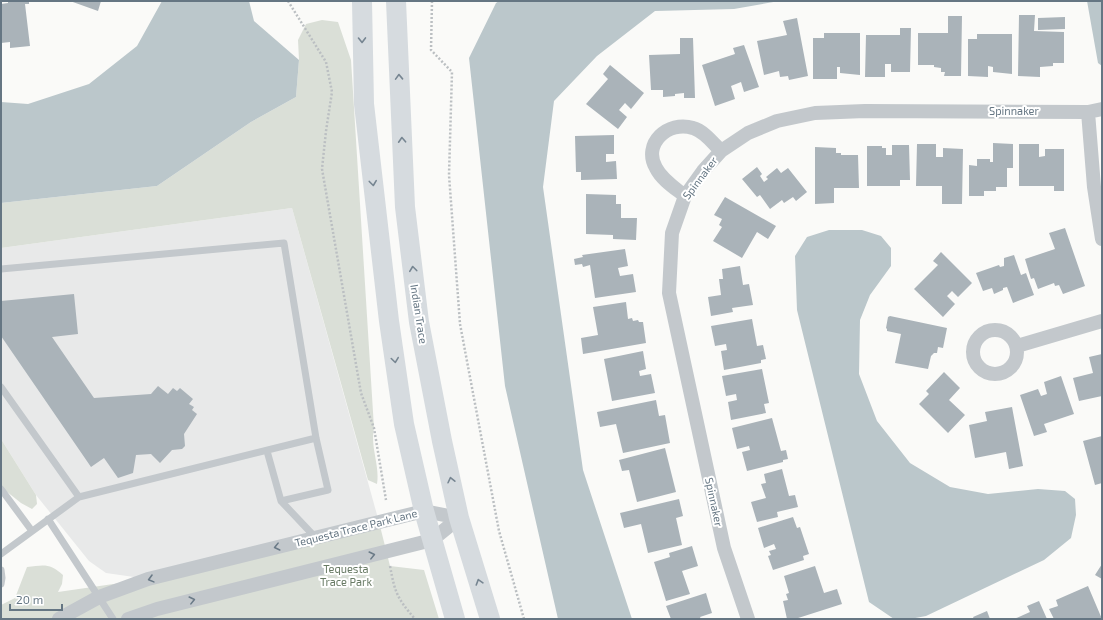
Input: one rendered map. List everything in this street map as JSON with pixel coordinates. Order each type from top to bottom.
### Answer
[{"type":"main road","points":[[362,1],[364,104],[388,306],[404,424],[424,511],[456,619]]},
{"type":"main road","name":"Indian Trace","points":[[396,1],[405,207],[419,322],[442,441],[459,518],[490,619]]},
{"type":"street","name":"Spinnaker","points":[[748,619],[724,548],[669,293],[672,233],[685,196],[703,171],[721,151],[748,133],[777,120],[816,113],[865,111],[1088,112],[1102,110]]},
{"type":"street","points":[[1088,112],[1094,187],[1102,239]]},
{"type":"street","points":[[685,196],[666,180],[655,168],[652,155],[654,142],[663,131],[675,126],[693,128],[706,136],[721,151]]},
{"type":"street","points":[[1017,346],[1102,320]]},
{"type":"street","name":"Tequesta Trace Park Lane","points":[[59,619],[99,597],[148,579],[424,511],[459,518]]},
{"type":"street","points":[[128,619],[157,609],[432,540],[459,518]]},
{"type":"lane","points":[[1,269],[284,243],[316,438],[328,490],[281,501]]},
{"type":"lane","points":[[1,387],[79,497]]},
{"type":"lane","points":[[1,554],[79,497],[316,438]]},
{"type":"lane","points":[[267,451],[281,501],[315,537]]},
{"type":"lane","points":[[1,489],[32,531]]},
{"type":"lane","points":[[48,519],[112,619]]},
{"type":"lane","points":[[1,570],[1,584]]},
{"type":"path","points":[[288,1],[326,62],[331,84],[332,92],[322,169],[361,393],[374,428],[386,500]]},
{"type":"path","points":[[432,1],[431,50],[452,72],[449,175],[460,324],[499,531],[524,619]]},
{"type":"path","points":[[383,567],[390,566],[393,585],[399,600],[415,619]]},
{"type":"shaded area","points":[[162,1],[249,1],[254,21],[299,60],[296,97],[251,122],[157,186],[1,203],[1,102],[28,104],[89,84],[137,46]]},
{"type":"shaded area","points":[[499,1],[779,1],[734,9],[655,11],[597,56],[554,101],[543,187],[583,470],[632,619],[558,619],[505,386],[469,58],[496,3]]},
{"type":"shaded area","points":[[1087,1],[1102,1],[1102,66],[1098,63]]},
{"type":"shaded area","points":[[292,208],[379,522],[148,579],[106,573],[89,561],[36,495],[1,439],[1,248]]},
{"type":"shaded area","points":[[829,230],[862,230],[881,236],[891,248],[891,266],[870,295],[860,320],[859,374],[877,421],[910,463],[950,487],[988,494],[1038,489],[1065,491],[1075,499],[1076,515],[1071,538],[1044,560],[926,616],[910,619],[894,619],[869,602],[797,310],[795,256],[807,237]]},
{"type":"green space","points":[[322,20],[338,22],[351,60],[374,428],[373,442],[378,477],[377,484],[368,480],[292,208],[1,248],[1,203],[157,186],[251,122],[296,97],[299,60],[298,40],[306,24]]},
{"type":"green space","points":[[1,439],[36,495],[37,504],[32,509],[21,503],[1,487]]},
{"type":"green space","name":"Tequesta Trace Park","points":[[379,522],[390,566],[424,570],[439,619],[1,619],[1,605],[15,598],[27,567],[46,566],[54,568],[63,575],[62,584],[58,592],[148,579]]},
{"type":"building","points":[[8,1],[29,1],[29,4],[25,4],[30,46],[10,48],[10,42],[1,43],[1,4],[8,3]]},
{"type":"building","points":[[70,1],[101,1],[98,11]]},
{"type":"building","points":[[1019,15],[1035,15],[1034,31],[1064,32],[1064,63],[1053,63],[1053,66],[1040,67],[1040,77],[1018,76]]},
{"type":"building","points":[[948,16],[962,16],[961,76],[944,76],[945,72],[941,72],[941,68],[934,67],[934,65],[918,65],[918,33],[948,33]]},
{"type":"building","points":[[1065,17],[1065,29],[1038,30],[1038,18]]},
{"type":"building","points":[[797,18],[808,76],[789,80],[788,76],[780,77],[779,71],[764,75],[757,41],[787,35],[783,21]]},
{"type":"building","points":[[900,28],[911,28],[910,72],[891,72],[891,64],[885,64],[885,77],[865,77],[866,35],[900,35]]},
{"type":"building","points":[[824,33],[860,33],[860,75],[840,73],[840,67],[837,67],[837,79],[813,79],[813,38],[824,38]]},
{"type":"building","points":[[977,34],[1012,34],[1012,74],[993,72],[993,67],[988,66],[988,77],[968,76],[968,39],[977,39]]},
{"type":"building","points":[[680,38],[693,38],[695,98],[684,98],[684,93],[675,94],[675,96],[663,97],[663,90],[651,90],[649,55],[680,54]]},
{"type":"building","points":[[744,45],[759,87],[744,92],[741,82],[731,86],[735,99],[715,106],[702,65],[735,54],[733,48]]},
{"type":"building","points":[[610,65],[644,93],[631,109],[625,103],[619,110],[627,117],[618,129],[586,104],[608,79],[603,74]]},
{"type":"building","points":[[614,135],[614,154],[606,154],[606,162],[616,161],[617,179],[581,180],[581,172],[576,172],[575,136]]},
{"type":"building","points":[[993,143],[1013,144],[1013,168],[1007,168],[1007,187],[996,187],[996,191],[984,191],[984,196],[969,196],[969,165],[977,166],[977,159],[990,159],[990,162],[993,162]]},
{"type":"building","points":[[917,144],[936,144],[936,157],[943,157],[943,148],[963,149],[962,204],[942,204],[942,186],[916,186]]},
{"type":"building","points":[[1019,144],[1039,144],[1039,157],[1045,156],[1045,149],[1064,149],[1064,191],[1054,191],[1054,186],[1019,186]]},
{"type":"building","points":[[892,145],[909,145],[910,180],[900,180],[900,186],[867,186],[867,146],[882,146],[882,148],[886,148],[886,155],[892,155]]},
{"type":"building","points":[[815,147],[836,148],[836,153],[841,153],[841,155],[858,155],[859,188],[834,188],[834,203],[815,204]]},
{"type":"building","points":[[757,167],[762,174],[760,176],[764,182],[768,179],[766,177],[777,168],[781,173],[788,168],[807,192],[796,201],[793,197],[784,203],[782,200],[770,209],[760,195],[757,197],[742,179]]},
{"type":"building","points":[[586,194],[616,195],[616,204],[621,204],[621,218],[637,218],[636,240],[613,239],[613,235],[586,234]]},
{"type":"building","points":[[725,197],[776,226],[768,239],[757,232],[742,258],[713,241],[722,227],[719,225],[722,219],[714,215]]},
{"type":"building","points":[[1065,228],[1085,286],[1063,294],[1059,285],[1055,286],[1054,283],[1038,289],[1034,278],[1031,279],[1025,259],[1055,249],[1049,233]]},
{"type":"building","points":[[625,249],[628,266],[618,268],[620,276],[633,274],[636,292],[595,298],[590,265],[583,267],[582,264],[575,265],[574,259],[583,257],[582,255]]},
{"type":"building","points":[[941,252],[972,283],[958,297],[952,291],[947,296],[955,304],[943,317],[914,289],[938,265],[933,261]]},
{"type":"building","points":[[1014,255],[1021,275],[1026,273],[1034,295],[1013,303],[1007,287],[994,294],[992,288],[983,291],[976,273],[999,265],[1000,267],[1004,266],[1004,258]]},
{"type":"building","points":[[740,266],[743,285],[749,284],[753,305],[732,308],[733,312],[711,316],[708,297],[721,295],[719,279],[723,279],[722,269]]},
{"type":"building","points":[[74,294],[78,334],[52,337],[94,398],[151,394],[158,386],[168,394],[173,388],[177,391],[180,388],[193,399],[189,404],[194,407],[192,410],[197,414],[184,434],[185,446],[182,449],[172,450],[160,463],[151,454],[136,455],[133,473],[118,478],[104,458],[91,467],[1,336],[1,301]]},
{"type":"building","points":[[626,302],[628,319],[632,318],[633,321],[638,320],[639,322],[643,322],[646,343],[583,354],[581,338],[598,335],[593,307]]},
{"type":"building","points":[[890,316],[947,328],[943,348],[938,347],[937,353],[934,353],[931,356],[928,369],[895,363],[901,334],[887,331],[886,328],[888,317]]},
{"type":"building","points":[[752,319],[757,346],[763,345],[766,359],[761,360],[761,363],[724,370],[721,351],[727,350],[726,344],[715,346],[711,326]]},
{"type":"building","points":[[643,351],[646,369],[639,371],[640,376],[651,374],[655,393],[612,401],[604,359]]},
{"type":"building","points":[[1102,354],[1102,396],[1079,401],[1073,378],[1093,373],[1089,357]]},
{"type":"building","points":[[762,369],[769,403],[764,404],[766,413],[731,420],[728,402],[737,400],[736,394],[726,396],[722,376]]},
{"type":"building","points":[[944,372],[960,388],[949,400],[965,415],[948,433],[919,404],[929,394],[926,391]]},
{"type":"building","points":[[1061,376],[1074,414],[1044,424],[1047,432],[1034,436],[1020,395],[1038,389],[1041,396],[1047,394],[1044,382]]},
{"type":"building","points":[[656,400],[659,416],[665,415],[670,443],[623,453],[616,424],[600,427],[597,412]]},
{"type":"building","points":[[1012,407],[1023,466],[1009,469],[1006,452],[975,458],[969,425],[987,421],[985,412]]},
{"type":"building","points":[[772,418],[781,451],[786,450],[788,459],[783,460],[783,462],[747,471],[742,452],[750,450],[749,446],[737,449],[732,428]]},
{"type":"building","points":[[1102,436],[1102,483],[1095,485],[1083,441]]},
{"type":"building","points":[[665,448],[676,492],[637,502],[629,470],[622,471],[619,460]]},
{"type":"building","points":[[782,469],[789,496],[795,495],[798,507],[777,512],[778,517],[757,522],[751,502],[766,498],[761,484],[766,483],[764,474]]},
{"type":"building","points":[[679,499],[683,516],[676,518],[682,545],[648,553],[641,524],[624,528],[620,513]]},
{"type":"building","points":[[793,517],[797,528],[800,527],[809,554],[803,556],[804,560],[773,570],[768,556],[771,555],[769,551],[776,549],[774,544],[764,548],[758,528]]},
{"type":"building","points":[[692,546],[698,566],[682,571],[690,594],[666,601],[654,562],[670,557],[669,553]]},
{"type":"building","points":[[1102,564],[1102,579],[1095,575]]},
{"type":"building","points":[[815,566],[824,593],[837,589],[842,604],[795,619],[787,619],[783,601],[788,600],[786,594],[789,593],[784,576]]},
{"type":"building","points":[[1088,586],[1102,619],[1054,619],[1049,609],[1058,606],[1056,600]]},
{"type":"building","points":[[706,593],[712,613],[700,617],[701,619],[671,619],[666,606]]},
{"type":"building","points":[[1039,601],[1047,619],[1014,619],[1030,612],[1027,606]]},
{"type":"building","points":[[987,611],[990,619],[974,619],[973,617]]}]
